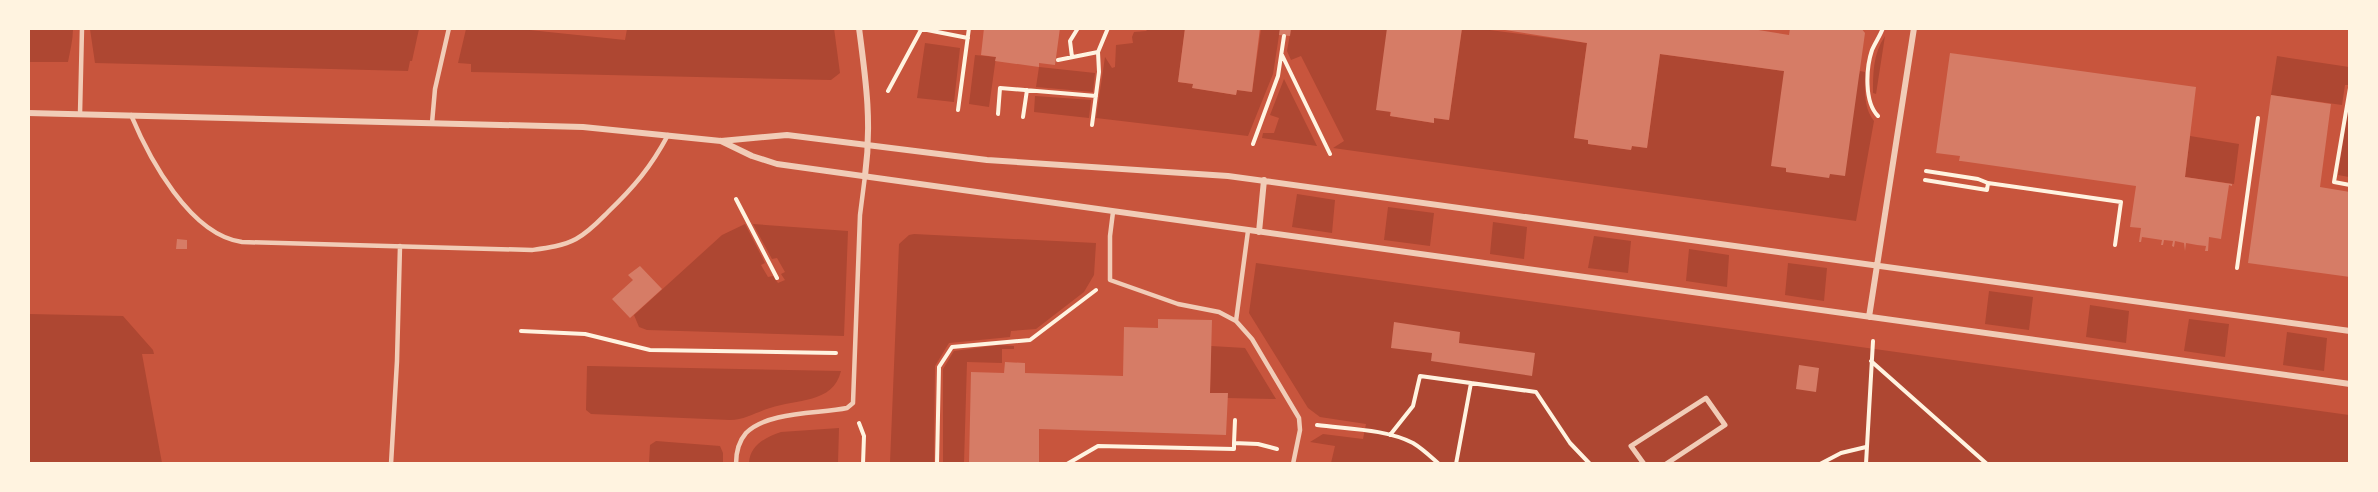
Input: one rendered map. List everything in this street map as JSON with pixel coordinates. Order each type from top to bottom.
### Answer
[{"type":"street","points":[[859,28],[868,94],[869,145],[865,176]]},
{"type":"street","points":[[1869,317],[1914,28]]},
{"type":"street","points":[[28,113],[583,127],[721,141],[787,135],[1020,163],[1264,180],[2349,331]]},
{"type":"street","points":[[721,141],[752,156],[777,164],[2349,384]]},
{"type":"street","points":[[1258,232],[1264,180]]},
{"type":"street","points":[[1644,464],[1631,446],[1706,398],[1725,425],[1666,464]]},
{"type":"lane","points":[[80,114],[82,28]]},
{"type":"lane","points":[[432,123],[435,89],[449,28]]},
{"type":"lane","points":[[131,115],[141,140],[166,182],[191,210],[222,237],[242,242],[532,249],[566,243],[590,229],[635,186],[654,163],[668,135]]},
{"type":"lane","points":[[736,464],[740,442],[756,427],[792,415],[847,408],[854,401],[860,215],[865,176]]},
{"type":"lane","points":[[1113,212],[1110,236],[1110,280],[1178,304],[1219,312],[1236,321],[1251,339],[1297,412],[1300,423],[1293,464]]},
{"type":"lane","points":[[1236,321],[1248,231]]},
{"type":"lane","points":[[391,464],[400,246]]},
{"type":"path","points":[[958,110],[969,28]]},
{"type":"path","points":[[1072,57],[1070,41],[1078,28]]},
{"type":"path","points":[[1092,125],[1099,72],[1098,52],[1108,28]]},
{"type":"path","points":[[1878,116],[1874,112],[1870,99],[1869,71],[1872,51],[1883,28]]},
{"type":"path","points":[[887,93],[920,29],[968,38]]},
{"type":"path","points":[[1253,144],[1278,75],[1284,36]]},
{"type":"path","points":[[1058,60],[1098,52]]},
{"type":"path","points":[[1282,55],[1330,154]]},
{"type":"path","points":[[998,114],[1000,88],[1095,96]]},
{"type":"path","points":[[2349,88],[2334,182],[2349,184]]},
{"type":"path","points":[[1023,117],[1027,90]]},
{"type":"path","points":[[2237,268],[2258,118]]},
{"type":"path","points":[[1926,171],[1978,179],[1988,183],[2121,202],[2115,245]]},
{"type":"path","points":[[1925,180],[1987,190],[1988,183]]},
{"type":"path","points":[[736,199],[777,278]]},
{"type":"path","points":[[937,464],[939,368],[952,347],[1030,340],[1110,280]]},
{"type":"path","points":[[521,331],[585,334],[650,350],[854,353]]},
{"type":"path","points":[[1866,464],[1872,341]]},
{"type":"path","points":[[1871,361],[1987,464]]},
{"type":"path","points":[[1390,435],[1413,406],[1420,376],[1536,392],[1570,443],[1590,464]]},
{"type":"path","points":[[1456,464],[1471,383]]},
{"type":"path","points":[[858,417],[864,436],[863,464]]},
{"type":"path","points":[[1068,464],[1098,446],[1234,449],[1235,420]]},
{"type":"path","points":[[1300,423],[1390,435],[1418,446],[1439,464]]},
{"type":"path","points":[[1234,443],[1252,444]]},
{"type":"path","points":[[1820,464],[1841,453],[1866,447]]},
{"type":"shaded area","points":[[29,28],[73,29],[68,62],[29,62]]},
{"type":"shaded area","points":[[834,28],[840,73],[831,80],[471,72],[471,64],[458,63],[466,29],[520,29],[625,40],[627,29]]},
{"type":"shaded area","points":[[90,29],[419,29],[408,71],[95,63]]},
{"type":"shaded area","points":[[1148,29],[1185,29],[1178,82],[1193,84],[1193,88],[1236,95],[1237,90],[1252,92],[1261,29],[1280,29],[1273,74],[1248,136],[1096,118],[1105,57],[1112,68],[1115,67],[1116,45],[1133,43],[1134,32]]},
{"type":"shaded area","points":[[1291,29],[1387,29],[1390,116],[1434,123],[1434,118],[1449,120],[1462,29],[1482,29],[1587,43],[1574,137],[1588,140],[1588,144],[1631,150],[1632,146],[1647,148],[1660,54],[1784,71],[1786,172],[1830,174],[1860,71],[1865,72],[1866,104],[1874,121],[1856,221],[1333,148],[1344,141],[1301,56],[1291,60],[1287,51]]},
{"type":"shaded area","points":[[1885,36],[1876,94],[1873,93],[1874,64]]},
{"type":"shaded area","points":[[925,43],[960,48],[954,102],[917,98]]},
{"type":"shaded area","points":[[975,55],[996,57],[989,107],[969,104]]},
{"type":"shaded area","points":[[2277,56],[2349,67],[2349,85],[2345,85],[2342,105],[2271,95]]},
{"type":"shaded area","points":[[1039,67],[1095,73],[1093,92],[1036,87]]},
{"type":"shaded area","points":[[1284,79],[1317,146],[1262,138],[1263,133],[1274,133],[1279,118],[1270,115]]},
{"type":"shaded area","points":[[1035,96],[1091,100],[1089,118],[1034,112]]},
{"type":"shaded area","points":[[2349,102],[2350,177],[2338,175]]},
{"type":"shaded area","points":[[2190,136],[2239,144],[2234,184],[2185,177]]},
{"type":"shaded area","points":[[1297,194],[1335,200],[1332,233],[1292,227]]},
{"type":"shaded area","points":[[1388,207],[1434,213],[1430,246],[1384,240]]},
{"type":"shaded area","points":[[1493,222],[1527,227],[1524,259],[1490,254]]},
{"type":"shaded area","points":[[745,224],[765,263],[761,265],[768,277],[773,276],[778,283],[785,280],[781,274],[785,272],[777,258],[772,259],[753,224],[848,231],[844,336],[647,330],[639,327],[634,315],[722,235]]},
{"type":"shaded area","points":[[909,235],[1096,243],[1094,275],[1084,292],[1036,329],[1011,331],[1010,337],[949,343],[935,366],[934,463],[890,463],[899,244]]},
{"type":"shaded area","points":[[1594,236],[1631,241],[1628,273],[1588,268]]},
{"type":"shaded area","points":[[1689,249],[1729,255],[1727,287],[1686,281]]},
{"type":"shaded area","points":[[1256,263],[2349,415],[2349,463],[1331,463],[1335,446],[1310,442],[1323,434],[1363,439],[1366,424],[1320,417],[1308,408],[1249,313]]},
{"type":"shaded area","points":[[1788,263],[1827,268],[1824,301],[1785,295]]},
{"type":"shaded area","points":[[1989,291],[2033,297],[2029,330],[1985,324]]},
{"type":"shaded area","points":[[2090,305],[2129,311],[2126,343],[2086,337]]},
{"type":"shaded area","points":[[29,314],[123,316],[153,350],[154,354],[142,354],[162,463],[29,463]]},
{"type":"shaded area","points":[[2189,319],[2229,324],[2225,357],[2184,351]]},
{"type":"shaded area","points":[[2287,332],[2327,338],[2324,371],[2283,365]]},
{"type":"shaded area","points":[[999,345],[1014,346],[1014,349],[1002,349],[1002,363],[967,362],[964,463],[943,463],[943,369],[954,351]]},
{"type":"shaded area","points":[[1211,346],[1245,348],[1276,399],[1227,398],[1227,393],[1210,393]]},
{"type":"shaded area","points":[[587,366],[841,371],[837,382],[822,395],[780,405],[741,419],[730,420],[591,414],[586,410]]},
{"type":"shaded area","points":[[839,428],[838,463],[749,463],[752,451],[765,439],[775,434]]},
{"type":"shaded area","points":[[656,441],[720,446],[723,463],[649,463],[650,445]]},
{"type":"building","points":[[984,28],[1060,28],[1055,65],[1039,63],[1039,67],[995,61],[996,57],[981,55]]},
{"type":"building","points":[[1185,28],[1260,28],[1252,92],[1237,90],[1236,95],[1192,88],[1193,84],[1178,82]]},
{"type":"building","points":[[1280,28],[1291,28],[1290,36],[1279,35]]},
{"type":"building","points":[[1387,28],[1462,28],[1449,120],[1434,118],[1434,123],[1390,116],[1391,112],[1376,110]]},
{"type":"building","points":[[1492,28],[1746,28],[1789,35],[1790,28],[1861,28],[1865,33],[1845,176],[1830,174],[1829,178],[1786,172],[1786,168],[1771,166],[1784,71],[1660,54],[1647,148],[1632,146],[1631,150],[1588,144],[1588,140],[1574,138],[1587,43]]},
{"type":"building","points":[[1950,53],[2196,87],[2185,177],[2232,184],[2232,186],[2229,185],[2221,239],[2209,237],[2208,251],[2205,251],[2206,246],[2186,243],[2185,251],[2184,243],[2175,241],[2174,247],[2172,246],[2173,241],[2164,240],[2161,245],[2162,240],[2142,237],[2139,242],[2141,228],[2130,227],[2136,186],[1959,161],[1960,156],[1936,153]]},
{"type":"building","points":[[2271,95],[2331,104],[2320,187],[2350,192],[2350,277],[2248,263]]},
{"type":"building","points":[[177,239],[187,240],[187,249],[176,249]]},
{"type":"building","points":[[640,266],[662,289],[630,318],[612,299],[633,280],[628,275]]},
{"type":"building","points":[[1158,319],[1212,320],[1210,393],[1228,393],[1226,435],[1039,429],[1039,464],[969,464],[971,372],[1004,373],[1005,362],[1025,363],[1025,373],[1123,376],[1124,327],[1158,328]]},
{"type":"building","points":[[1394,322],[1460,332],[1459,343],[1535,353],[1532,376],[1431,361],[1432,353],[1391,348]]},
{"type":"building","points":[[1799,365],[1819,368],[1816,392],[1796,389]]}]
